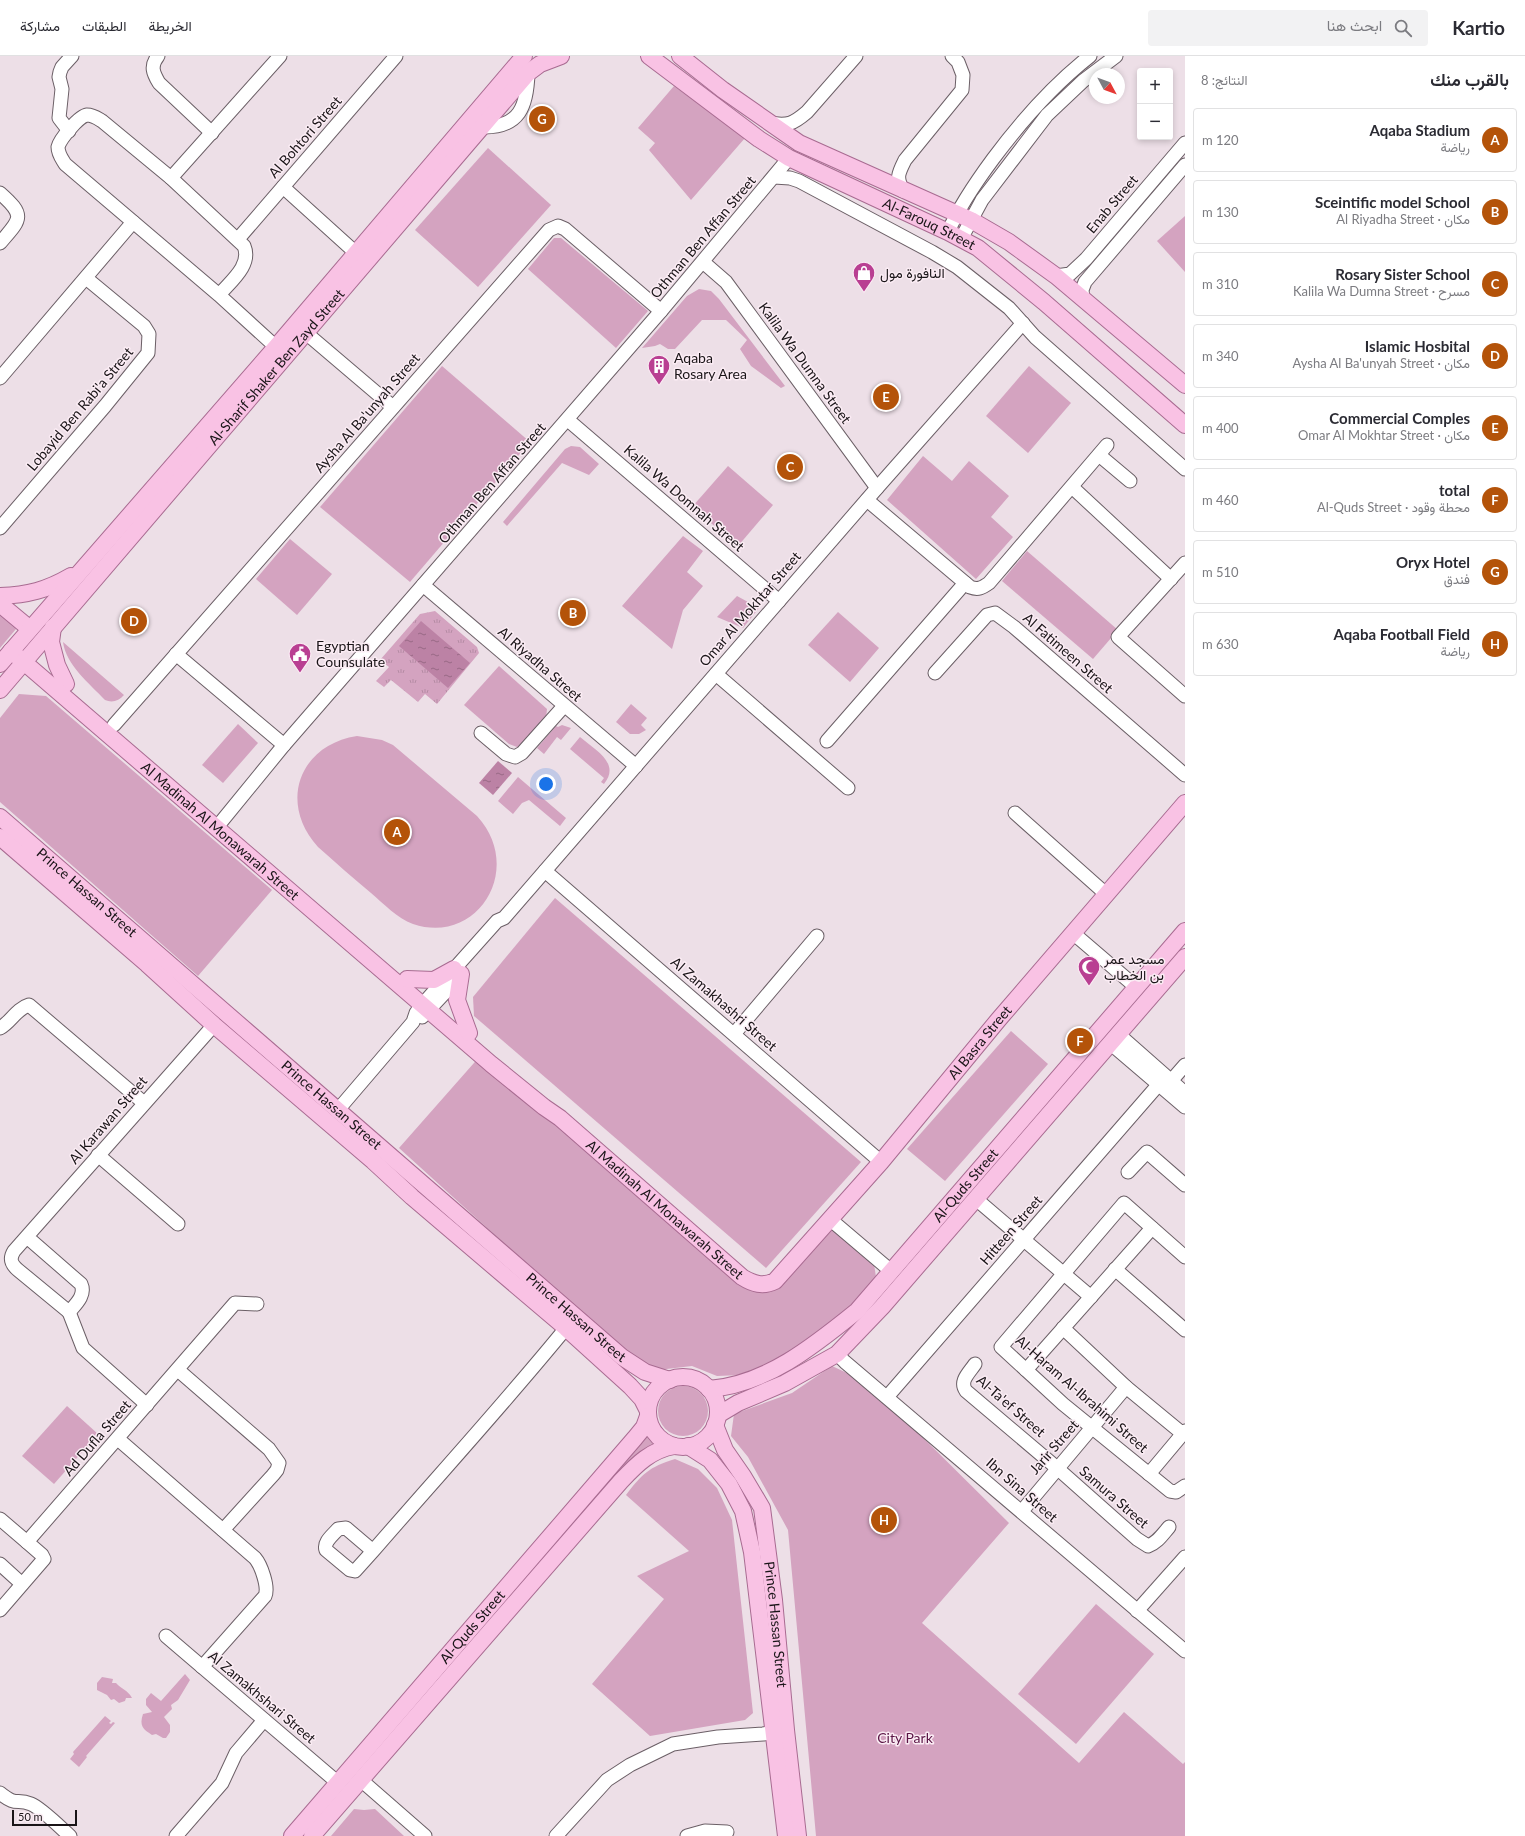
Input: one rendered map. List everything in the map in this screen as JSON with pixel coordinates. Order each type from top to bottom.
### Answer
[{"type":"main road","name":"Al-Sharif Shaker Ben Zayd Street","points":[[3,686],[30,629],[82,570],[220,421],[306,333],[524,56]]},
{"type":"main road","name":"Al-Sharif Shaker Ben Zayd Street","points":[[0,664],[20,652],[53,627],[220,421],[276,347],[356,253],[482,127],[528,73],[540,64],[561,56]]},
{"type":"main road","name":"Al-Farouq Street","points":[[680,56],[722,90],[799,143],[963,217],[1009,242],[1056,276],[1185,385]]},
{"type":"main road","name":"Al-Farouq Street","points":[[648,57],[760,139],[789,158],[955,235],[978,248],[1008,271],[1185,425]]},
{"type":"main road","points":[[0,596],[37,592],[54,586],[82,570]]},
{"type":"main road","points":[[0,604],[30,629]]},
{"type":"main road","points":[[3,686],[26,676],[61,686],[62,677],[51,642],[53,627]]},
{"type":"main road","name":"Al Madinah Al Monawarah Street","points":[[20,652],[429,1004]]},
{"type":"main road","name":"Al Madinah Al Monawarah Street","points":[[61,686],[114,725],[220,824],[407,979],[429,1004]]},
{"type":"main road","name":"Al Basra Street","points":[[775,1281],[831,1220],[881,1162],[999,1020],[1185,803]]},
{"type":"main road","name":"Prince Hassan Street","points":[[0,817],[149,957],[214,1025],[622,1357],[645,1372],[670,1380]]},
{"type":"main road","name":"Prince Hassan Street","points":[[0,837],[337,1111],[410,1184],[630,1386],[642,1399],[648,1413]]},
{"type":"main road","name":"Al-Quds Street","points":[[709,1388],[722,1388],[748,1380],[780,1366],[824,1338],[857,1311],[1136,987],[1168,951],[1184,936]]},
{"type":"main road","points":[[1168,951],[1176,951],[1183,960]]},
{"type":"main road","name":"Al-Quds Street","points":[[716,1420],[738,1403],[785,1384],[837,1354],[882,1307],[1183,960]]},
{"type":"main road","points":[[407,979],[434,980],[457,972],[457,1000],[469,1033]]},
{"type":"main road","points":[[429,1004],[469,1033],[542,1098],[560,1118]]},
{"type":"main road","points":[[429,1004],[515,1085],[560,1118]]},
{"type":"main road","points":[[1029,1112],[1029,1118],[1034,1122],[1043,1121]]},
{"type":"main road","name":"Al Madinah Al Monawarah Street","points":[[560,1118],[742,1277],[757,1284],[769,1284],[775,1281]]},
{"type":"main road","points":[[1016,1127],[1022,1126],[1026,1128],[1028,1132],[1027,1139]]},
{"type":"main road","points":[[678,1378],[691,1378],[709,1388],[714,1396],[716,1420],[712,1431],[702,1441],[681,1446],[665,1442],[657,1435],[651,1426],[648,1413],[650,1401],[655,1392],[662,1385],[670,1380],[678,1378]]},
{"type":"main road","name":"Al-Quds Street","points":[[292,1836],[635,1438],[644,1427],[648,1413]]},
{"type":"main road","name":"Prince Hassan Street","points":[[716,1420],[725,1450],[762,1508],[774,1600],[786,1836]]},
{"type":"main road","name":"Prince Hassan Street","points":[[681,1446],[710,1460],[729,1484],[743,1511],[752,1552],[798,1836]]},
{"type":"main road","name":"Al-Quds Street","points":[[312,1836],[484,1640],[602,1502],[636,1465],[661,1448],[681,1446]]},
{"type":"main road","points":[[471,1629],[484,1640]]},
{"type":"street","points":[[68,131],[58,118],[62,89],[59,77],[62,67],[72,56]]},
{"type":"street","points":[[172,178],[280,56]]},
{"type":"street","name":"Al Bohtori Street","points":[[238,239],[396,56]]},
{"type":"street","points":[[767,122],[790,124],[799,120],[856,56]]},
{"type":"street","points":[[903,191],[898,181],[899,171],[905,160],[962,90],[963,75],[958,62],[952,56]]},
{"type":"street","points":[[955,235],[963,217],[970,190],[1016,128],[1054,86],[1090,56]]},
{"type":"street","points":[[963,217],[982,200],[1047,115],[1083,81],[1116,56]]},
{"type":"street","points":[[157,58],[152,68],[159,84],[212,133]]},
{"type":"street","points":[[219,295],[244,264],[247,257],[244,246],[172,178],[102,121],[94,116],[86,115],[80,118],[58,145],[60,156],[85,182],[219,295],[276,347]]},
{"type":"street","name":"Enab Street","points":[[1056,276],[1070,274],[1086,259],[1185,143]]},
{"type":"street","name":"Othman Ben Affan Street","points":[[220,824],[284,745],[568,420],[703,262],[789,158]]},
{"type":"street","name":"Enab Street","points":[[1083,299],[1082,290],[1085,282],[1185,165]]},
{"type":"street","points":[[774,177],[790,178],[799,181],[945,259],[994,295],[1009,308],[1035,337],[1185,469]]},
{"type":"street","points":[[283,187],[356,253]]},
{"type":"street","points":[[0,193],[13,204],[18,212],[17,221],[14,227],[0,243]]},
{"type":"street","points":[[0,378],[133,222]]},
{"type":"street","name":"Aysha Al Ba'unyah Street","points":[[114,725],[549,230],[558,226],[565,229],[661,311]]},
{"type":"street","name":"Kalila Wa Dumna Street","points":[[703,262],[726,282],[877,488]]},
{"type":"street","name":"Lobayid Ben Rabi'a Street","points":[[0,528],[105,406],[148,353],[149,334],[144,326],[86,278]]},
{"type":"street","name":"Omar Al Mokhtar Street","points":[[337,1111],[413,1022],[416,1013],[429,1004],[457,972],[497,921],[504,918],[877,488],[1023,323]]},
{"type":"street","points":[[306,333],[393,407]]},
{"type":"street","name":"Kalila Wa Domnah Street","points":[[568,420],[779,601]]},
{"type":"street","points":[[867,500],[965,583],[974,589],[980,589],[989,583],[1103,450],[1130,481]]},
{"type":"street","points":[[1072,487],[1171,579]]},
{"type":"street","points":[[1185,563],[1118,636],[1185,696]]},
{"type":"street","points":[[827,741],[965,583]]},
{"type":"street","name":"Al Riyadha Street","points":[[424,585],[636,766]]},
{"type":"street","name":"Al Fatimeen Street","points":[[935,673],[987,615],[995,612],[1185,776]]},
{"type":"street","points":[[176,654],[284,745]]},
{"type":"street","points":[[716,674],[848,788]]},
{"type":"street","points":[[481,733],[506,754],[515,757],[522,753],[564,706]]},
{"type":"street","points":[[1015,813],[1106,894]]},
{"type":"street","name":"Al Zamakhashri Street","points":[[545,871],[881,1162]]},
{"type":"street","points":[[1073,933],[1136,987]]},
{"type":"street","points":[[734,1034],[817,936]]},
{"type":"street","points":[[0,1028],[5,1026],[21,1007],[29,1005],[144,1103]]},
{"type":"street","name":"Al Karawan Street","points":[[69,1312],[18,1270],[12,1263],[11,1256],[98,1155],[214,1025]]},
{"type":"street","points":[[1114,1038],[1165,1083],[1185,1107]]},
{"type":"street","name":"Hitteen Street","points":[[887,1397],[1023,1239],[1165,1083],[1185,1065]]},
{"type":"street","points":[[1165,1083],[1185,1094]]},
{"type":"street","points":[[1128,1172],[1147,1152],[1185,1185]]},
{"type":"street","points":[[98,1155],[178,1224]]},
{"type":"street","points":[[976,1199],[1091,1297]]},
{"type":"street","name":"Al-Haram Al-Ibrahimi Street","points":[[1152,1228],[1124,1203],[1001,1347],[1092,1428],[1170,1491],[1180,1489]]},
{"type":"street","points":[[831,1220],[891,1272]]},
{"type":"street","points":[[1026,1370],[1152,1228],[1185,1257]]},
{"type":"street","points":[[27,1237],[81,1284],[84,1291],[82,1296],[69,1312],[83,1348],[147,1405]]},
{"type":"street","points":[[1115,1269],[1184,1326]]},
{"type":"street","name":"Ad Dufla Street","points":[[28,1542],[235,1303],[257,1304]]},
{"type":"street","points":[[373,1551],[566,1328]]},
{"type":"street","points":[[1064,1328],[1126,1387],[1184,1432],[1149,1474]]},
{"type":"street","name":"Ibn Sina Street","points":[[837,1354],[1184,1650]]},
{"type":"street","name":"Al-Ta'ef Street","points":[[975,1364],[963,1382],[963,1386],[966,1391],[1057,1468]]},
{"type":"street","points":[[178,1370],[269,1449],[279,1463],[277,1470],[273,1475],[223,1530]]},
{"type":"street","name":"Jarir Street","points":[[1022,1511],[1126,1387]]},
{"type":"street","points":[[118,1439],[257,1561],[266,1593],[202,1667]]},
{"type":"street","name":"Samura Street","points":[[1057,1468],[1144,1544],[1148,1546],[1156,1542],[1169,1527]]},
{"type":"street","points":[[0,1519],[44,1557],[0,1610]]},
{"type":"street","points":[[1137,1611],[1185,1557]]},
{"type":"street","points":[[0,1564],[22,1584]]},
{"type":"street","name":"Al Zamakhshari Street","points":[[166,1636],[338,1782]]},
{"type":"street","points":[[176,1836],[222,1783],[236,1753],[264,1720]]},
{"type":"street","points":[[556,1836],[607,1780],[630,1765],[673,1744],[718,1737],[780,1732]]},
{"type":"street","points":[[361,1780],[425,1836]]},
{"type":"street","points":[[0,1793],[11,1802],[26,1802],[35,1806],[70,1836]]},
{"type":"street","points":[[687,1836],[705,1831],[727,1832]]},
{"type":"green space","points":[[674,86],[745,138],[691,200],[649,150],[655,143],[638,128]]},
{"type":"green space","points":[[488,148],[551,205],[478,287],[415,230]]},
{"type":"green space","points":[[1185,216],[1185,272],[1157,241]]},
{"type":"green space","points":[[554,238],[561,238],[648,311],[616,348],[528,269]]},
{"type":"green space","points":[[699,289],[711,291],[719,299],[785,386],[781,388],[751,366],[740,349],[747,340],[726,320],[702,320],[675,349],[668,349],[660,344],[642,348],[687,296]]},
{"type":"green space","points":[[442,366],[530,442],[410,582],[320,507]]},
{"type":"green space","points":[[1029,366],[1071,403],[1028,453],[986,416]]},
{"type":"green space","points":[[571,446],[580,447],[599,464],[589,475],[562,463],[507,526],[503,522],[565,449]]},
{"type":"green space","points":[[923,456],[952,481],[969,461],[1009,496],[991,517],[1013,537],[976,579],[887,500]]},
{"type":"green space","points":[[728,466],[773,505],[738,546],[692,507]]},
{"type":"green space","points":[[683,536],[703,551],[687,572],[703,586],[683,610],[672,649],[622,606]]},
{"type":"green space","points":[[290,539],[332,574],[297,615],[256,579]]},
{"type":"green space","points":[[1027,551],[1118,630],[1093,659],[1002,581]]},
{"type":"green space","points":[[737,596],[759,608],[743,628],[717,617]]},
{"type":"green space","points":[[0,607],[6,610],[16,629],[0,648]]},
{"type":"green space","points":[[435,611],[477,647],[479,653],[437,704],[425,694],[418,702],[391,680],[384,687],[376,681],[389,667],[380,660],[420,614]]},
{"type":"green space","points":[[838,612],[879,648],[850,682],[808,645]]},
{"type":"green space","points":[[63,642],[124,695],[115,701],[105,700],[86,681],[74,666],[69,659]]},
{"type":"green space","points":[[499,666],[547,709],[546,718],[521,746],[517,747],[509,744],[464,705]]},
{"type":"green space","points":[[19,694],[46,696],[272,890],[198,976],[0,802],[0,718]]},
{"type":"green space","points":[[631,704],[647,718],[641,725],[646,730],[639,734],[630,734],[616,722]]},
{"type":"green space","points":[[238,724],[258,743],[223,783],[202,765]]},
{"type":"green space","points":[[562,725],[571,728],[561,740],[557,737],[544,754],[537,748],[556,726],[558,727]]},
{"type":"green space","points":[[357,736],[382,740],[393,745],[477,816],[491,836],[496,858],[495,879],[487,898],[474,913],[457,924],[436,928],[413,924],[402,918],[318,847],[306,830],[299,812],[297,795],[301,778],[309,763],[321,751],[337,742]]},
{"type":"green space","points":[[580,737],[599,752],[608,763],[610,770],[604,784],[601,782],[604,778],[570,749]]},
{"type":"green space","points":[[518,777],[566,818],[560,826],[529,800],[522,803],[513,814],[498,801]]},
{"type":"green space","points":[[555,898],[861,1162],[766,1268],[474,1016],[473,997]]},
{"type":"green space","points":[[1011,1031],[1048,1064],[945,1181],[907,1149]]},
{"type":"green space","points":[[481,1055],[753,1286],[776,1284],[831,1228],[874,1264],[876,1277],[856,1301],[827,1329],[771,1362],[741,1375],[717,1376],[692,1366],[658,1370],[635,1362],[399,1148]]},
{"type":"green space","name":"City Park","points":[[832,1366],[847,1373],[891,1406],[1009,1523],[922,1623],[1079,1763],[1124,1712],[1183,1764],[1185,1762],[1185,1836],[816,1836],[788,1530],[748,1457],[731,1436],[734,1414],[792,1393]]},
{"type":"green space","points":[[678,1386],[688,1386],[701,1393],[708,1406],[708,1416],[701,1429],[688,1436],[678,1436],[669,1432],[662,1425],[658,1416],[658,1406],[662,1397],[669,1390]]},
{"type":"green space","points":[[67,1406],[98,1434],[54,1484],[22,1456]]},
{"type":"green space","points":[[646,1432],[652,1440],[657,1443],[484,1627],[512,1593],[520,1579]]},
{"type":"green space","points":[[675,1459],[698,1469],[717,1488],[732,1520],[753,1713],[745,1720],[650,1736],[592,1684],[664,1599],[637,1576],[689,1551],[626,1495],[642,1476],[652,1468]]},
{"type":"green space","points":[[1096,1604],[1154,1654],[1076,1744],[1018,1694]]},
{"type":"green space","points":[[185,1674],[190,1680],[178,1700],[171,1705],[172,1709],[164,1717],[170,1725],[170,1732],[166,1738],[156,1734],[152,1735],[144,1729],[141,1722],[143,1714],[152,1712],[146,1705],[146,1699],[151,1693],[161,1701]]},
{"type":"green space","points":[[102,1677],[113,1679],[112,1683],[116,1683],[129,1693],[132,1698],[126,1698],[125,1701],[119,1703],[114,1699],[111,1700],[107,1695],[97,1690],[97,1683]]},
{"type":"green space","points":[[105,1716],[111,1721],[109,1723],[115,1723],[86,1756],[87,1757],[79,1767],[70,1759],[74,1754],[73,1752]]},
{"type":"green space","points":[[354,1809],[375,1809],[404,1836],[331,1836]]},
{"type":"water","points":[[421,621],[470,663],[448,688],[399,646]]},
{"type":"water","points":[[498,761],[512,773],[493,795],[479,783]]},
{"type":"place","name":"Oryx Hotel","points":[[542,119]]},
{"type":"place","name":"النافورة مول","points":[[864,292]]},
{"type":"place","name":"Aqaba Rosary Area","points":[[659,386]]},
{"type":"place","name":"Commercial Comples","points":[[886,397]]},
{"type":"place","name":"Rosary Sister School","points":[[790,467]]},
{"type":"place","name":"Sceintific model School","points":[[573,613]]},
{"type":"place","name":"Islamic Hosbital","points":[[134,621]]},
{"type":"place","name":"Egyptian Counsulate","points":[[300,674]]},
{"type":"place","name":"Aqaba Stadium","points":[[397,832]]},
{"type":"place","name":"مسجد عمر بن الخطاب","points":[[1089,986]]},
{"type":"place","name":"total","points":[[1080,1041]]},
{"type":"place","name":"Aqaba Football Field","points":[[884,1520]]}]
